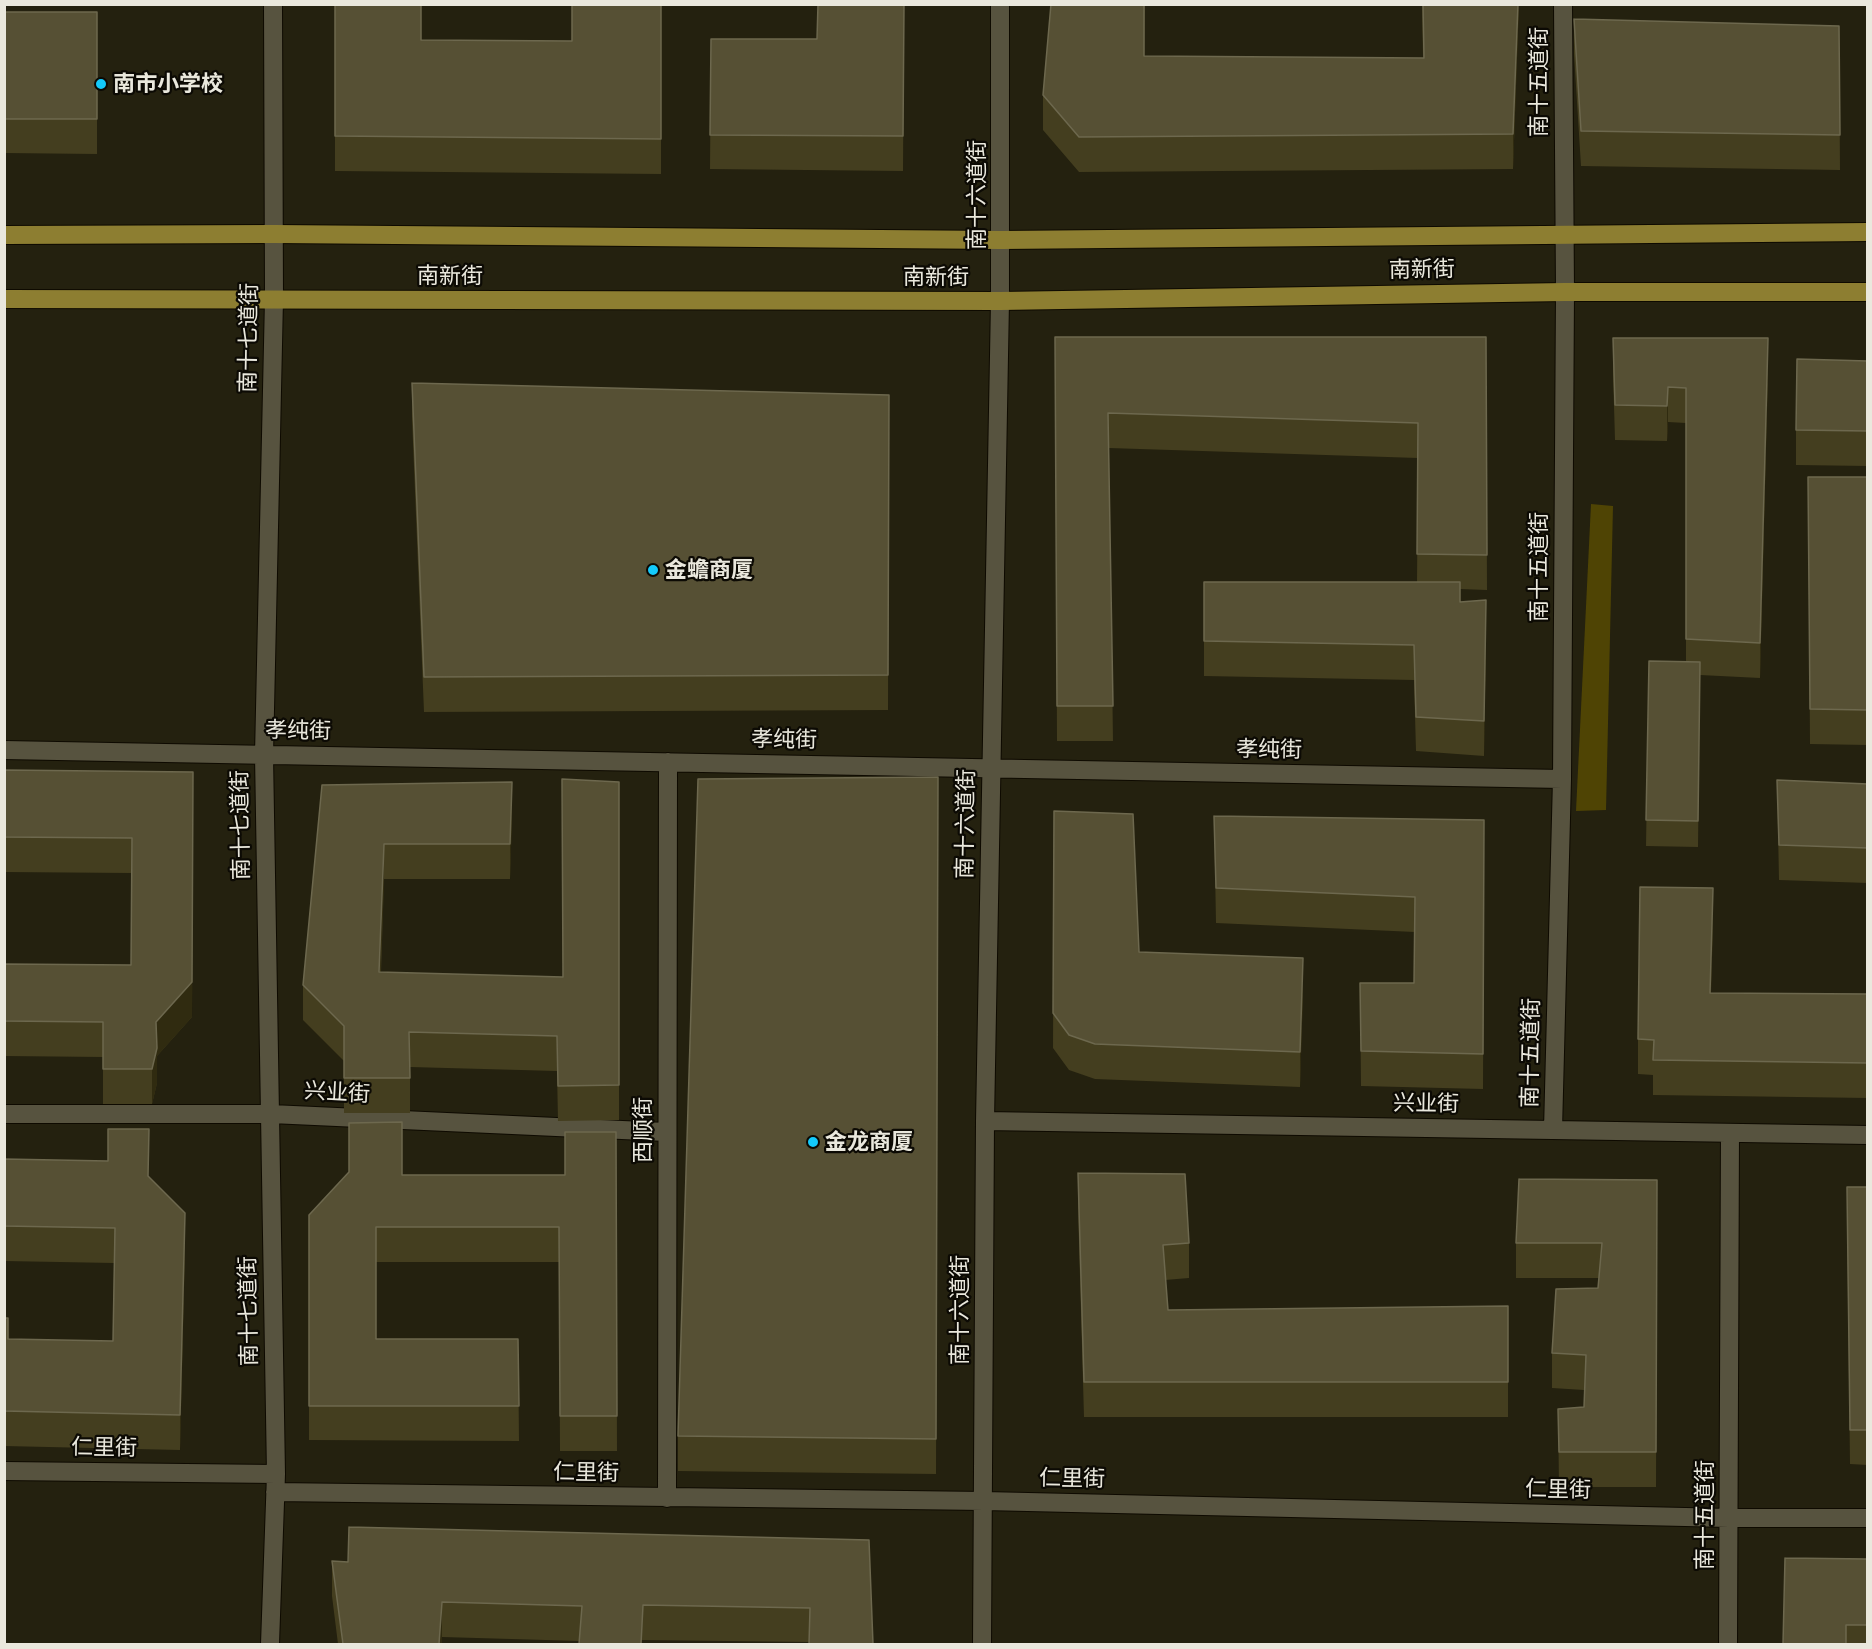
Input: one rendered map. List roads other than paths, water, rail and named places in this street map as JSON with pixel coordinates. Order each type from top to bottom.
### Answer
[{"type":"main road","name":"南新街","points":[[4,235],[274,234],[1001,240],[1868,232]]},
{"type":"main road","name":"南新街","points":[[4,299],[1000,301],[1565,292],[1868,292]]},
{"type":"street","name":"南十七道街","points":[[270,1644],[275,1483],[264,755],[274,299],[273,4]]},
{"type":"street","name":"南十六道街","points":[[982,1644],[984,1121],[1001,240],[1000,4]]},
{"type":"street","name":"南十五道街","points":[[1553,1131],[1562,779],[1565,292],[1563,4]]},
{"type":"street","name":"孝纯街","points":[[4,750],[1562,779]]},
{"type":"street","name":"西顺街","points":[[667,1498],[668,762]]},
{"type":"street","name":"兴业街","points":[[4,1114],[271,1114],[666,1132]]},
{"type":"street","name":"兴业街","points":[[984,1121],[1868,1135]]},
{"type":"street","name":"南十五道街","points":[[1728,1644],[1730,1133]]},
{"type":"street","name":"仁里街","points":[[4,1471],[667,1498],[984,1501],[1729,1518],[1868,1518]]},
{"type":"place","name":"南市小学校","points":[[101,84]]},
{"type":"place","name":"金蟾商厦","points":[[653,570]]},
{"type":"place","name":"金龙商厦","points":[[813,1142]]}]
